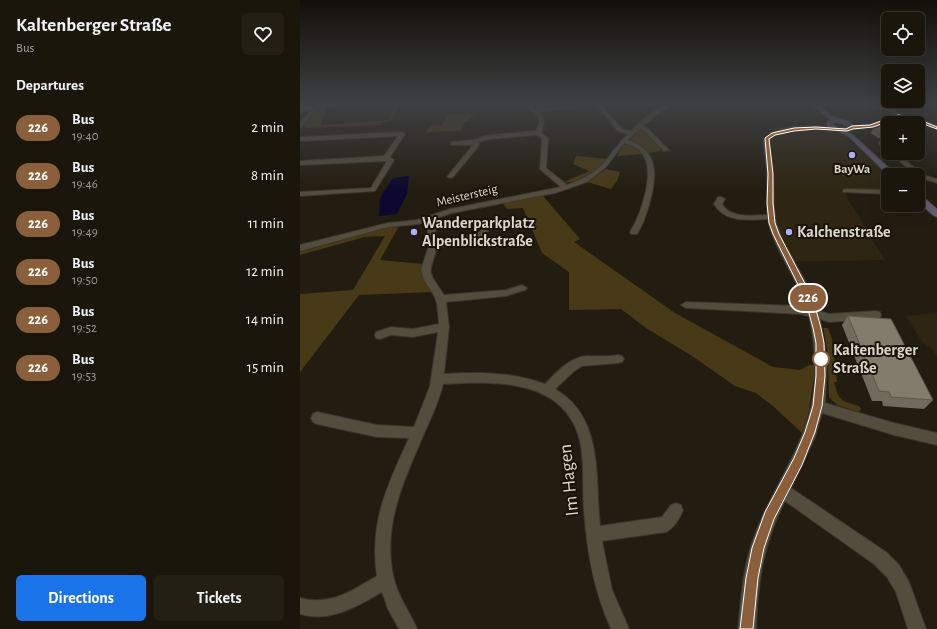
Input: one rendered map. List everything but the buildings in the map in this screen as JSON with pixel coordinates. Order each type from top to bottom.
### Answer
[{"type":"main road","points":[[846,132],[885,168]]},
{"type":"main road","points":[[925,203],[936,212]]},
{"type":"street","points":[[648,132],[666,150]]},
{"type":"street","points":[[746,629],[752,578],[758,548],[765,526],[798,461],[810,432],[818,406],[821,359],[817,328],[804,288],[776,234],[771,217],[767,138],[779,132]]},
{"type":"street","points":[[453,143],[473,142],[489,136],[538,133],[545,138],[543,169],[566,187]]},
{"type":"street","name":"Meistersteig","points":[[300,248],[388,225],[413,222],[450,211],[542,193],[584,181],[596,174],[604,166],[623,141],[632,133]]},
{"type":"street","points":[[300,139],[402,134],[386,158]]},
{"type":"street","points":[[623,141],[633,144],[647,154],[652,167],[648,197],[638,227],[634,232]]},
{"type":"street","points":[[450,177],[475,147],[476,144],[473,142]]},
{"type":"street","points":[[300,163],[386,158],[391,160],[372,190],[300,194]]},
{"type":"street","points":[[902,160],[921,176],[937,181]]},
{"type":"street","points":[[845,191],[881,192]]},
{"type":"street","points":[[721,199],[718,204],[719,207],[726,214],[745,217],[771,217]]},
{"type":"street","points":[[408,629],[395,606],[385,581],[381,552],[385,513],[394,487],[432,402],[438,379],[444,327],[441,299],[426,274],[427,260],[433,246],[430,218]]},
{"type":"street","points":[[433,246],[477,237],[484,231]]},
{"type":"street","points":[[441,299],[506,293],[522,288]]},
{"type":"street","points":[[686,305],[800,310],[829,318],[876,315]]},
{"type":"street","points":[[380,334],[391,331],[413,333],[444,327]]},
{"type":"street","points":[[548,390],[568,369],[575,364],[585,361],[609,362],[618,359]]},
{"type":"street","name":"Im Hagen","points":[[438,379],[491,377],[530,383],[548,390],[572,409],[584,433],[590,460],[591,509],[599,568],[604,591],[620,629]]},
{"type":"street","points":[[818,406],[894,429],[937,439]]},
{"type":"street","points":[[317,418],[377,431],[418,433]]},
{"type":"street","points":[[783,491],[880,558],[893,571],[903,588],[917,629]]},
{"type":"street","name":"Im Hagen","points":[[595,534],[666,524],[676,510]]},
{"type":"street","points":[[300,606],[308,610],[334,608],[385,581]]},
{"type":"shaded area","points":[[638,132],[646,132],[663,150],[649,153],[630,140]]},
{"type":"shaded area","name":"BayWa","points":[[778,132],[840,132],[881,168],[881,192],[845,191],[848,199],[885,260],[790,262],[776,234],[768,136]]},
{"type":"shaded area","points":[[623,145],[634,146],[643,154],[617,156]]},
{"type":"shaded area","points":[[576,156],[608,159],[589,176],[577,181],[564,182],[589,171],[573,164]]},
{"type":"shaded area","points":[[606,169],[620,172],[617,181],[611,189],[587,182]]},
{"type":"shaded area","points":[[409,176],[407,194],[397,214],[379,216],[380,198],[393,178]]},
{"type":"shaded area","points":[[543,196],[580,239],[574,242],[675,313],[773,367],[800,370],[809,365],[816,365],[808,415],[803,434],[774,407],[756,393],[735,386],[692,356],[646,328],[621,309],[569,310],[569,272],[542,253],[523,208],[507,209],[502,203]]},
{"type":"shaded area","points":[[399,226],[380,260],[423,264],[432,292],[359,295],[300,372],[300,294],[353,290],[385,236],[365,237],[300,255],[300,250],[389,227]]},
{"type":"shaded area","points":[[937,313],[937,356],[932,349],[922,342],[906,316]]},
{"type":"shaded area","points":[[823,328],[828,328],[832,339],[837,382],[834,382],[837,393],[844,401],[859,406],[861,409],[859,412],[837,405],[829,397],[828,354]]},
{"type":"bus line","name":"226","points":[[747,629],[752,578],[758,548],[765,526],[798,461],[810,432],[818,406],[820,376],[820,343],[809,299],[776,234],[772,223],[770,203],[771,186],[766,141],[768,136],[779,132]]},
{"type":"place","name":"BayWa","points":[[852,155]]},
{"type":"place","name":"Wanderparkplatz Alpenblickstraße","points":[[414,232]]},
{"type":"place","name":"Kalchenstraße","points":[[789,232]]},
{"type":"place","name":"Kaltenberger Straße","points":[[821,359]]}]
